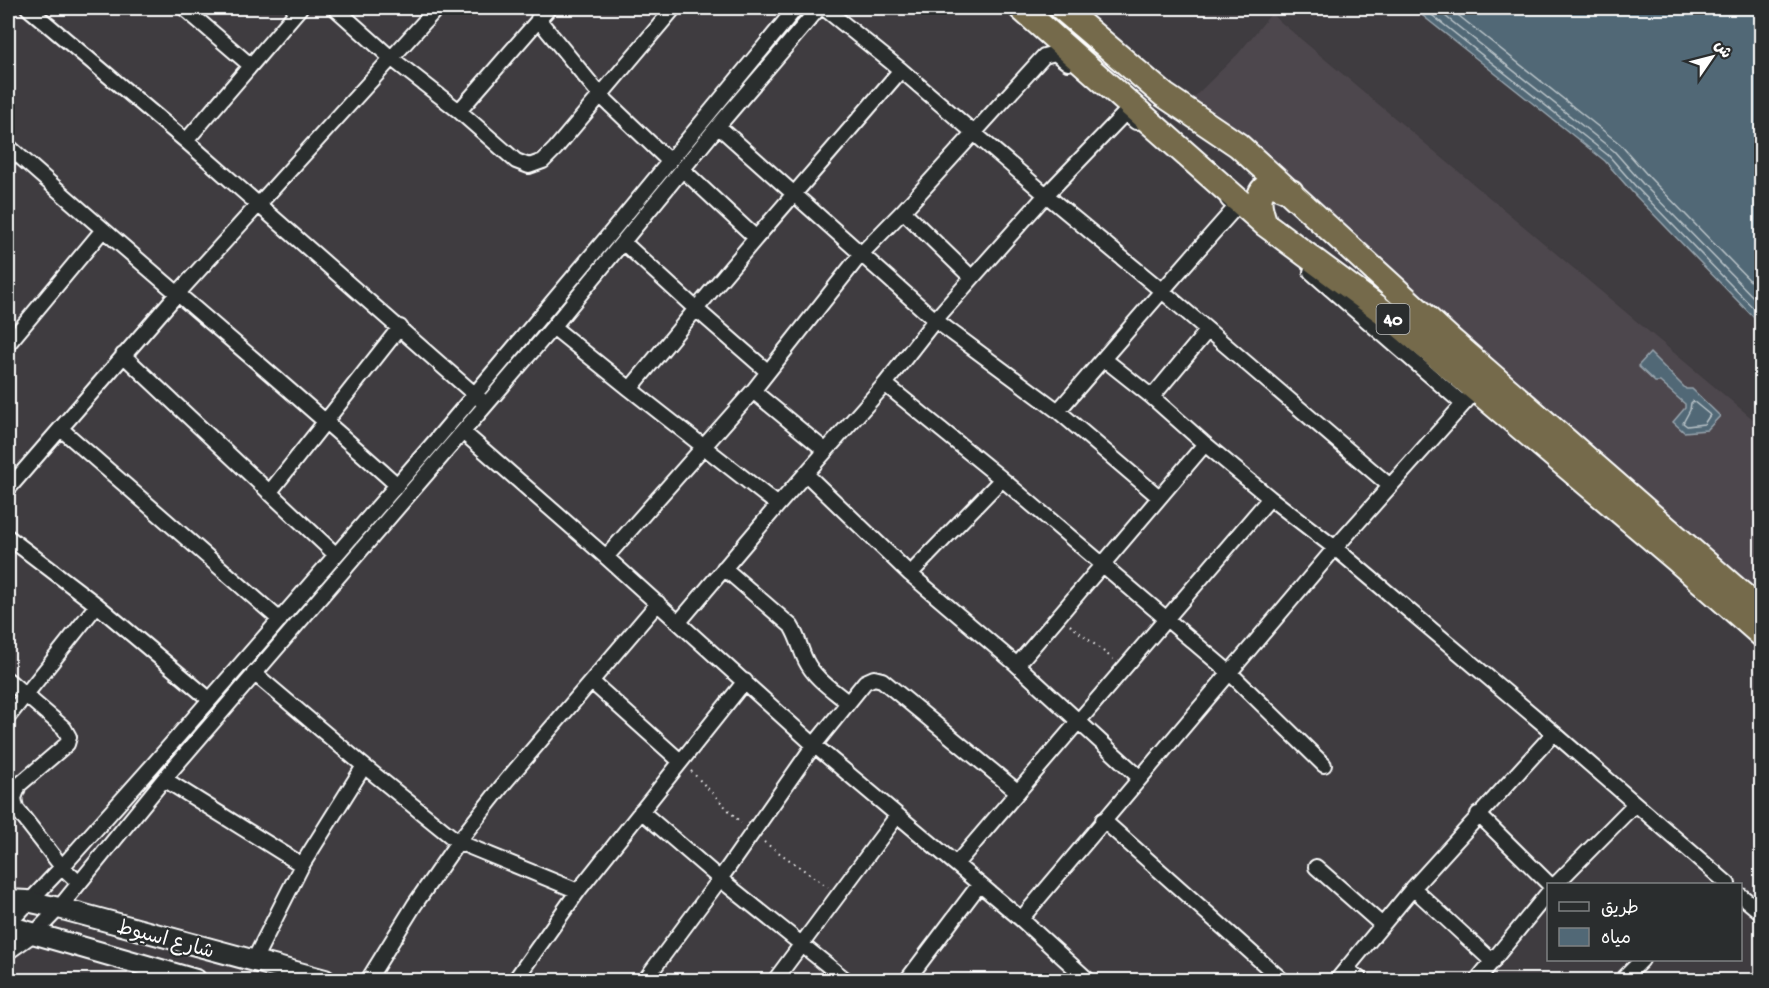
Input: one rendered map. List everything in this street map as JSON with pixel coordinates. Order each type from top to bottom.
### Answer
[{"type":"highway","name":"40","points":[[1022,8],[1265,224],[1394,319],[1470,397],[1761,612]]},
{"type":"highway","name":"40","points":[[1062,8],[1164,95],[1238,145],[1291,192],[1681,552],[1761,635]]},
{"type":"highway","points":[[1197,165],[1218,176],[1233,176],[1241,164],[1242,153],[1238,145]]},
{"type":"highway","points":[[1265,224],[1259,207],[1260,193],[1264,187],[1272,184],[1291,192]]},
{"type":"street","points":[[28,8],[259,204],[487,405]]},
{"type":"street","points":[[184,8],[250,65]]},
{"type":"street","points":[[186,141],[300,8]]},
{"type":"street","points":[[335,8],[391,58],[459,111],[516,161],[529,166],[538,164],[549,155],[674,8]]},
{"type":"street","points":[[8,489],[178,293],[437,8]]},
{"type":"street","points":[[459,111],[549,8]]},
{"type":"street","points":[[8,925],[17,900],[62,867],[280,620],[475,394],[796,8]]},
{"type":"street","points":[[8,952],[35,933],[59,908],[164,779],[464,433],[624,243],[718,126],[819,8]]},
{"type":"street","points":[[824,8],[902,70],[1390,486]]},
{"type":"street","points":[[538,19],[601,96],[669,161]]},
{"type":"street","points":[[606,557],[753,391],[861,254],[1044,56],[1049,54],[1055,53],[1061,56],[1236,207],[1470,397],[1335,548],[1021,919]]},
{"type":"street","points":[[630,388],[902,70]]},
{"type":"street","points":[[679,622],[885,384],[935,320],[1046,195],[1125,113]]},
{"type":"street","points":[[718,126],[935,320],[1058,411],[1159,497]]},
{"type":"street","points":[[8,146],[102,231],[178,293],[397,485]]},
{"type":"street","points":[[683,170],[756,238]]},
{"type":"street","points":[[1058,411],[1161,290],[1236,207]]},
{"type":"street","points":[[903,211],[972,278]]},
{"type":"street","points":[[8,344],[102,231]]},
{"type":"street","points":[[624,243],[767,371]]},
{"type":"street","points":[[269,493],[400,327]]},
{"type":"street","points":[[553,327],[778,505]]},
{"type":"street","points":[[1152,397],[1208,330]]},
{"type":"street","points":[[123,355],[335,554]]},
{"type":"street","points":[[1104,359],[1270,498],[1335,548],[1635,804],[1721,882]]},
{"type":"street","points":[[885,384],[1002,479],[1230,673],[1324,765]]},
{"type":"street","points":[[753,391],[826,451]]},
{"type":"street","points":[[61,429],[280,620]]},
{"type":"street","points":[[464,433],[658,603],[814,745],[1021,919],[1088,981]]},
{"type":"street","points":[[1017,665],[1205,444]]},
{"type":"street","points":[[806,474],[910,574],[1017,665],[1139,777]]},
{"type":"street","points":[[910,574],[1002,479]]},
{"type":"street","points":[[956,864],[1270,498]]},
{"type":"street","points":[[8,537],[98,605],[209,699]]},
{"type":"street","points":[[724,568],[791,626],[799,638],[807,663],[816,676],[847,702]]},
{"type":"street","points":[[368,981],[415,904],[458,842],[506,781],[658,603]]},
{"type":"street","points":[[8,717],[98,605]]},
{"type":"street","points":[[255,673],[458,842],[578,891]]},
{"type":"street","points":[[645,981],[814,745],[865,682],[874,678],[882,680],[1018,792]]},
{"type":"street","points":[[8,680],[64,728],[68,741],[62,749],[19,785],[14,802],[16,808],[62,867],[79,883]]},
{"type":"street","points":[[515,981],[578,891],[745,681]]},
{"type":"street","points":[[592,682],[680,761]]},
{"type":"street","points":[[1337,981],[1382,924],[1478,814],[1554,734]]},
{"type":"street","points":[[253,962],[302,865],[364,766]]},
{"type":"street","points":[[164,779],[302,865]]},
{"type":"street","points":[[1558,883],[1635,804]]},
{"type":"street","points":[[640,811],[846,981]]},
{"type":"street","points":[[1478,814],[1548,883]]},
{"type":"street","points":[[775,981],[897,816]]},
{"type":"street","points":[[1103,820],[1282,981]]},
{"type":"street","points":[[1316,867],[1382,924]]},
{"type":"street","points":[[907,981],[979,885]]},
{"type":"street","points":[[1413,888],[1493,962]]},
{"type":"street","points":[[1477,981],[1547,894]]},
{"type":"street","points":[[1742,897],[1761,913]]},
{"type":"street","name":"شارع اسيوط","points":[[17,900],[59,908],[325,981]]},
{"type":"street","name":"شارع اسيوط","points":[[8,925],[196,981]]},
{"type":"street","points":[[1622,981],[1634,962]]},
{"type":"street","points":[[1347,969],[1361,981]]},
{"type":"path","points":[[1058,616],[1125,668]]},
{"type":"path","points":[[680,761],[752,834],[839,895]]},
{"type":"shaded area","points":[[1271,14],[1761,426],[1761,596],[1189,102],[1238,54]]},
{"type":"water","points":[[1413,8],[1761,8],[1761,325],[1605,161]]},
{"type":"water","points":[[1650,353],[1686,389],[1692,389],[1720,416],[1707,430],[1684,432],[1673,422],[1685,408],[1685,404],[1638,366]]}]
